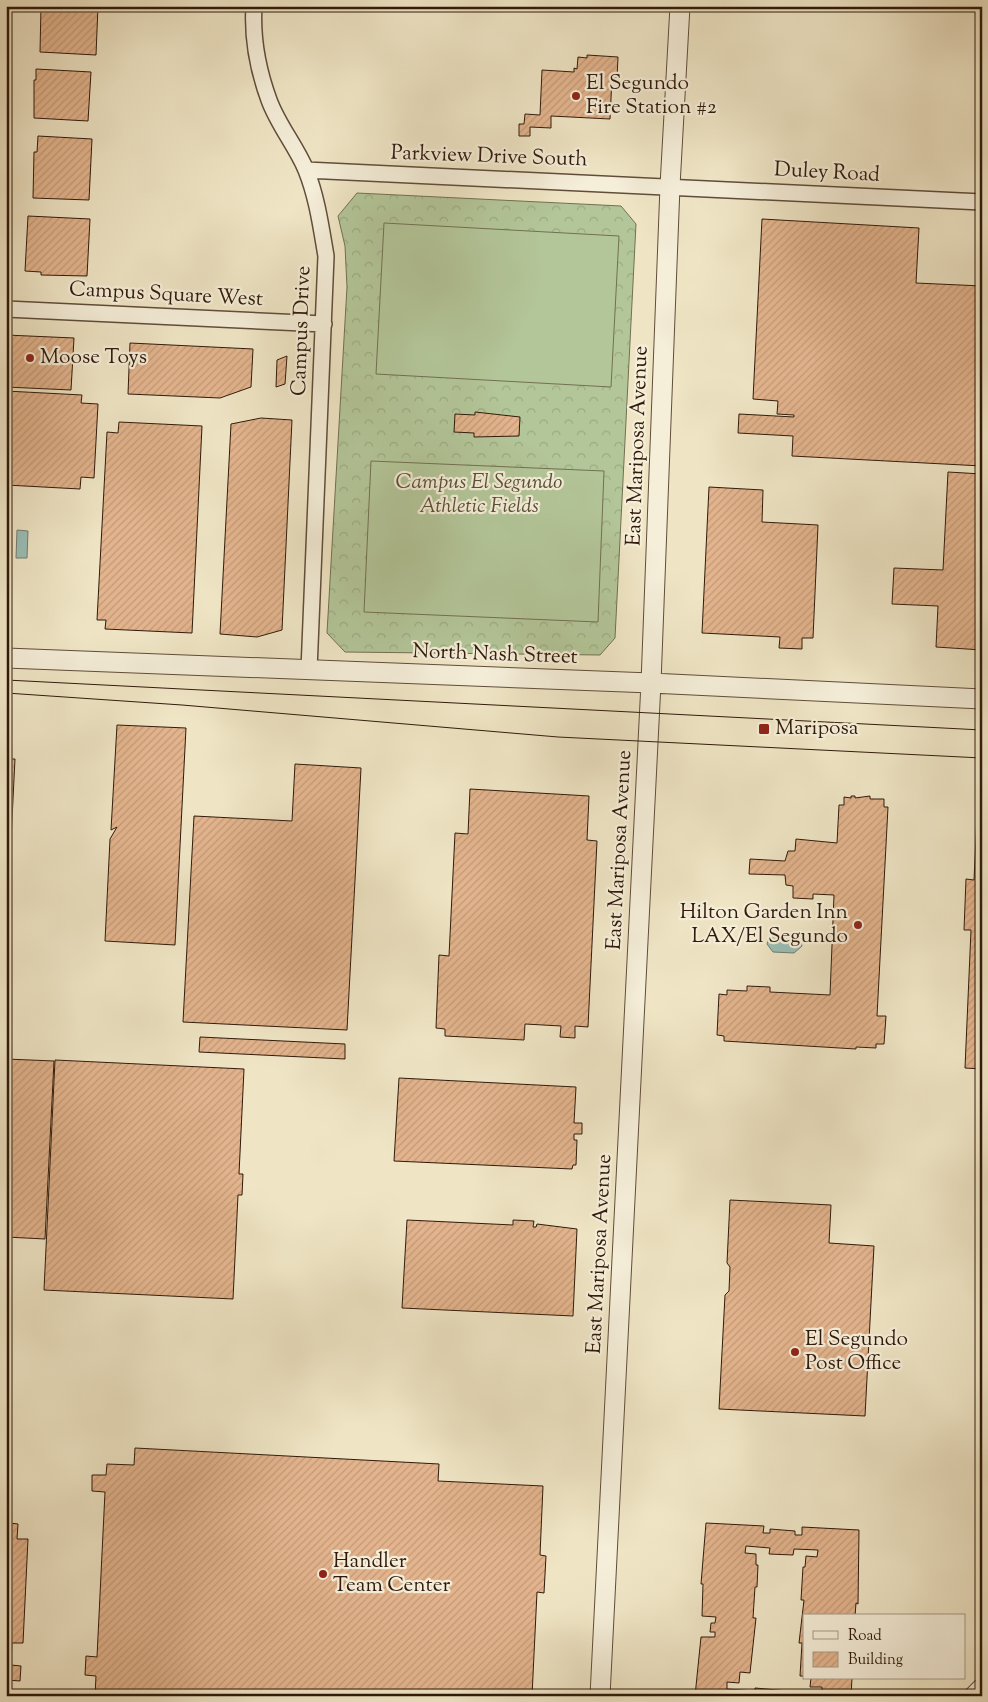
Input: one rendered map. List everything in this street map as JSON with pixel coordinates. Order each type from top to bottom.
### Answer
[{"type":"street","name":"Campus Drive","points":[[254,6],[253,28],[259,65],[269,100],[306,170],[316,205],[326,256],[309,670]]},
{"type":"street","name":"East Mariposa Avenue","points":[[600,1696],[651,683],[670,186],[680,6]]},
{"type":"street","name":"Parkview Drive South","points":[[306,170],[670,186]]},
{"type":"street","name":"Duley Road","points":[[670,186],[982,202]]},
{"type":"street","name":"Campus Square West","points":[[6,308],[324,324]]},
{"type":"street","name":"North Nash Street","points":[[6,658],[651,683],[982,699]]},
{"type":"street","points":[[974,1696],[982,1688]]},
{"type":"green space","name":"Campus El Segundo Athletic Fields","points":[[357,193],[621,206],[636,224],[615,638],[600,655],[345,652],[327,633],[347,287],[345,246],[338,216]]},
{"type":"green space","points":[[384,223],[619,236],[611,387],[376,374]]},
{"type":"green space","points":[[371,461],[604,471],[598,622],[364,612]]},
{"type":"water","points":[[17,530],[28,531],[27,558],[16,558]]},
{"type":"water","points":[[774,935],[795,936],[802,946],[794,953],[773,952],[767,944]]},
{"type":"building","points":[[41,6],[98,6],[96,55],[40,52]]},
{"type":"building","name":"El Segundo Fire Station #2","points":[[587,55],[618,57],[617,78],[612,78],[610,119],[551,116],[551,128],[530,127],[530,136],[519,136],[519,124],[524,124],[525,114],[540,115],[542,70],[574,72],[574,68],[577,69],[578,57],[587,58]]},
{"type":"building","points":[[36,69],[91,72],[88,121],[34,118],[34,80],[36,80]]},
{"type":"building","points":[[38,136],[92,139],[89,200],[33,198],[34,152],[37,152]]},
{"type":"building","points":[[28,216],[90,219],[87,276],[41,275],[41,272],[25,271]]},
{"type":"building","points":[[762,219],[919,228],[916,283],[982,286],[982,466],[792,456],[793,436],[738,433],[739,414],[794,417],[794,415],[777,414],[778,401],[753,399]]},
{"type":"building","points":[[6,335],[74,338],[71,390],[6,387]]},
{"type":"building","points":[[130,343],[253,349],[251,387],[220,398],[128,394]]},
{"type":"building","points":[[287,356],[285,384],[276,387],[277,360]]},
{"type":"building","points":[[6,391],[82,395],[81,403],[98,404],[94,478],[81,477],[80,489],[6,485]]},
{"type":"building","points":[[475,412],[520,417],[519,436],[474,437],[474,433],[454,432],[455,414],[475,415]]},
{"type":"building","points":[[261,418],[292,420],[282,630],[257,637],[220,634],[231,424]]},
{"type":"building","points":[[119,422],[202,426],[192,633],[105,629],[106,620],[97,620],[107,432],[118,433]]},
{"type":"building","points":[[948,472],[982,474],[982,650],[936,647],[938,606],[892,604],[894,568],[943,570]]},
{"type":"building","points":[[709,487],[763,490],[762,522],[818,525],[813,638],[802,638],[802,649],[779,648],[780,637],[702,633]]},
{"type":"building","points":[[117,725],[186,728],[175,945],[105,941],[110,839],[117,827],[111,830]]},
{"type":"building","points":[[6,759],[15,759],[7,921],[6,921]]},
{"type":"building","points":[[295,764],[361,768],[347,1030],[183,1022],[194,816],[292,821]]},
{"type":"building","points":[[470,789],[589,796],[587,840],[597,841],[588,1027],[575,1026],[575,1038],[560,1037],[561,1026],[525,1024],[524,1040],[445,1036],[445,1029],[436,1028],[439,955],[449,956],[455,833],[468,834]]},
{"type":"building","points":[[978,794],[982,794],[982,1069],[965,1068],[971,930],[964,930],[966,879],[974,880]]},
{"type":"building","name":"Hilton Garden Inn LAX/El Segundo","points":[[851,796],[855,796],[855,798],[870,796],[870,799],[884,799],[884,807],[888,807],[877,1016],[886,1016],[884,1044],[876,1044],[876,1048],[856,1047],[856,1049],[724,1041],[724,1036],[717,1035],[719,994],[727,995],[727,990],[747,991],[747,986],[770,987],[770,992],[830,995],[834,895],[813,894],[813,899],[793,898],[793,886],[786,885],[785,875],[749,874],[750,859],[785,861],[788,851],[795,851],[796,839],[837,843],[839,805],[844,805],[844,797],[851,798]]},
{"type":"building","points":[[200,1037],[345,1044],[345,1059],[199,1052]]},
{"type":"building","points":[[6,1059],[54,1061],[45,1239],[6,1237]]},
{"type":"building","points":[[55,1060],[244,1069],[239,1174],[243,1174],[242,1195],[238,1195],[233,1299],[44,1290]]},
{"type":"building","points":[[399,1078],[576,1087],[574,1123],[582,1123],[582,1134],[574,1134],[574,1140],[577,1140],[576,1165],[573,1165],[572,1169],[394,1161]]},
{"type":"building","name":"El Segundo Post Office","points":[[730,1200],[831,1205],[829,1243],[874,1246],[865,1416],[719,1409],[725,1295],[729,1291],[730,1267],[727,1263]]},
{"type":"building","points":[[407,1220],[513,1225],[513,1220],[534,1221],[533,1227],[536,1227],[537,1224],[577,1229],[573,1316],[402,1308]]},
{"type":"building","name":"Handler Team Center","points":[[135,1448],[439,1464],[438,1481],[543,1486],[540,1555],[546,1556],[544,1593],[537,1592],[532,1696],[95,1696],[96,1676],[85,1675],[86,1656],[97,1657],[105,1492],[92,1491],[92,1475],[106,1475],[107,1464],[134,1465]]},
{"type":"building","points":[[6,1506],[11,1506],[10,1523],[18,1524],[17,1539],[28,1539],[23,1643],[12,1643],[11,1665],[21,1666],[20,1681],[6,1680]]},
{"type":"building","points":[[706,1523],[764,1526],[763,1533],[770,1533],[770,1529],[795,1531],[795,1535],[802,1535],[802,1527],[859,1530],[858,1604],[856,1603],[855,1614],[803,1614],[803,1676],[800,1676],[802,1643],[799,1643],[804,1600],[801,1600],[803,1567],[805,1567],[806,1556],[817,1557],[818,1550],[794,1549],[793,1555],[769,1554],[770,1548],[746,1546],[745,1553],[756,1554],[756,1565],[758,1565],[753,1618],[756,1618],[750,1673],[740,1672],[739,1683],[727,1682],[727,1689],[755,1691],[755,1688],[822,1694],[822,1687],[810,1687],[811,1680],[852,1680],[851,1696],[695,1696],[701,1637],[715,1637],[715,1632],[710,1632],[711,1623],[715,1623],[716,1617],[702,1616],[703,1584],[701,1584]]},
{"type":"tram line","points":[[6,680],[982,730]]},
{"type":"tram line","points":[[6,693],[182,705],[558,737],[982,758]]},
{"type":"place","name":"El Segundo Fire Station #2","points":[[576,96]]},
{"type":"place","name":"Moose Toys","points":[[30,358]]},
{"type":"place","name":"Mariposa","points":[[764,729]]},
{"type":"place","name":"Hilton Garden Inn LAX/El Segundo","points":[[858,925]]},
{"type":"place","name":"El Segundo Post Office","points":[[795,1352]]},
{"type":"place","name":"Handler Team Center","points":[[323,1574]]}]
